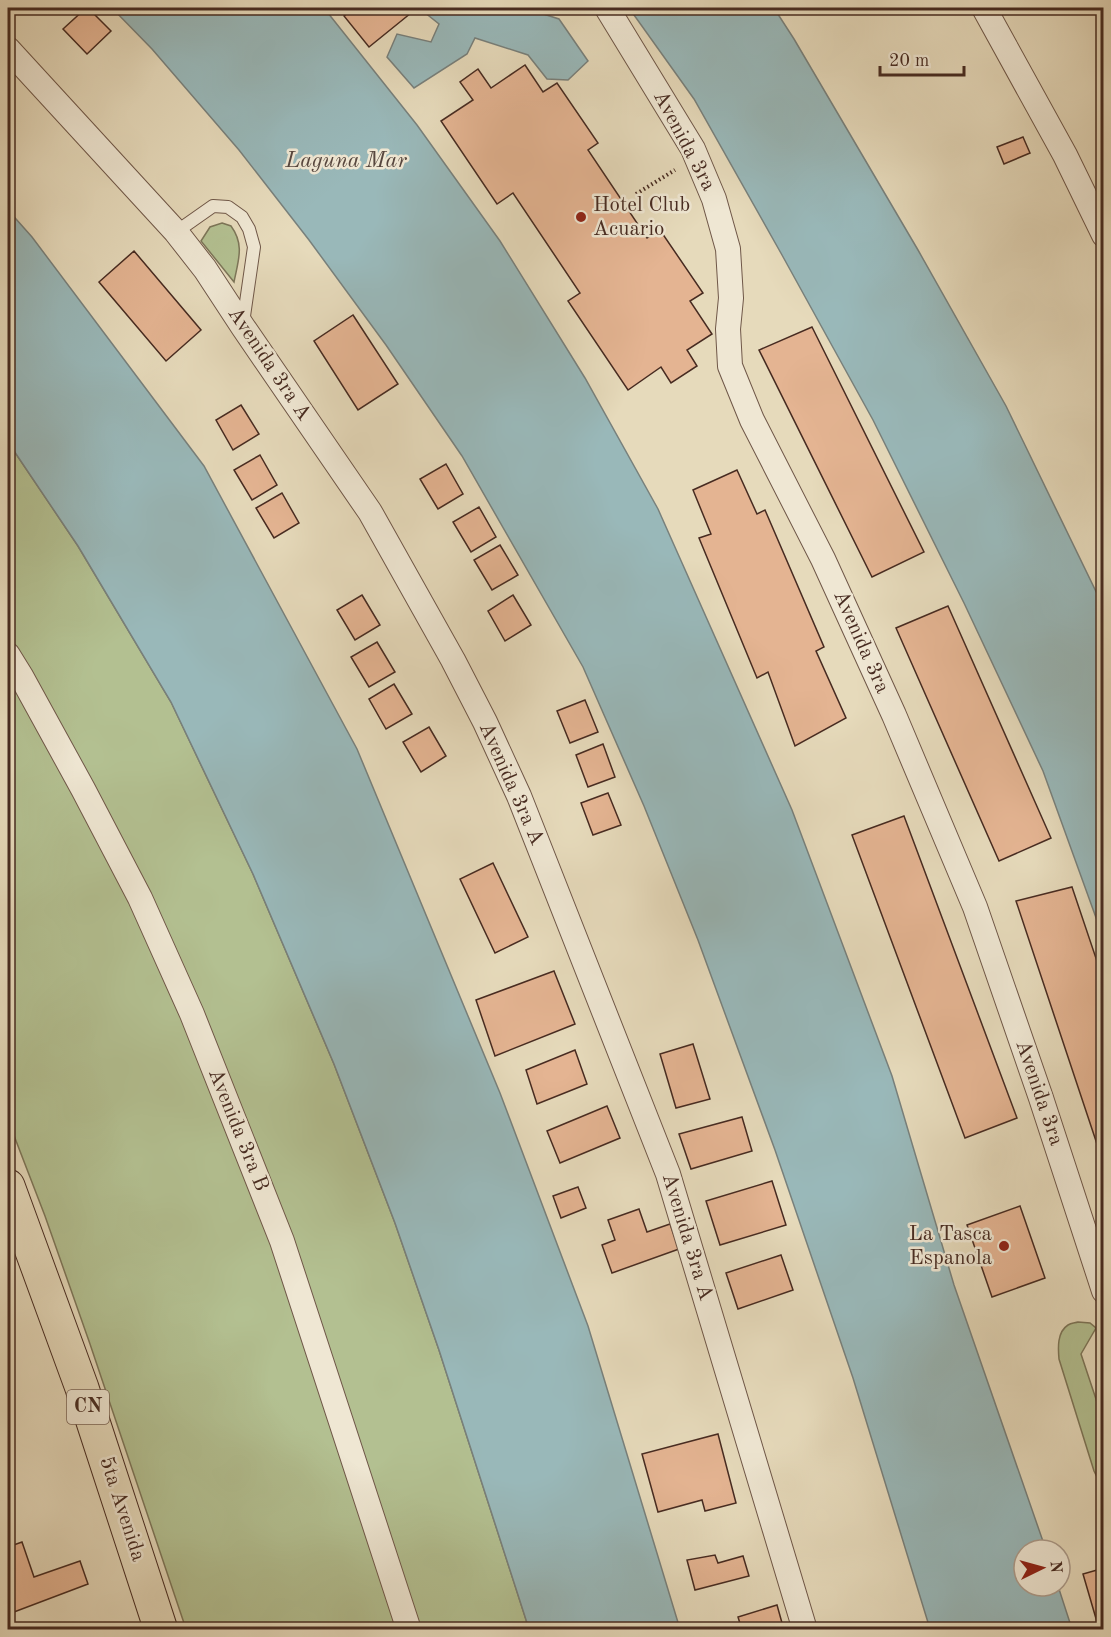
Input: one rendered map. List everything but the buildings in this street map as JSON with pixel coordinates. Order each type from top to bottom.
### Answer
[{"type":"highway","name":"5ta Avenida","points":[[10,1199],[82,1388],[161,1629]]},
{"type":"street","name":"Avenida 3ra","points":[[607,8],[693,149],[714,199],[728,249],[730,366],[752,420],[823,559],[894,715],[975,907],[1104,1291]]},
{"type":"street","points":[[984,8],[1065,155],[1104,234]]},
{"type":"street","name":"Avenida 3ra A","points":[[8,49],[176,232],[205,268],[370,512],[485,722],[519,796],[668,1174],[805,1629]]},
{"type":"street","name":"Avenida 3ra B","points":[[8,655],[83,789],[140,898],[196,1024],[282,1241],[409,1629]]},
{"type":"lane","points":[[176,232],[213,206],[228,207],[242,217],[249,229],[254,247],[243,327]]},
{"type":"path","points":[[636,194],[696,157]]},
{"type":"green space","points":[[222,223],[231,226],[238,240],[239,253],[234,282],[201,241],[210,227]]},
{"type":"green space","points":[[8,442],[78,546],[171,702],[253,874],[334,1064],[395,1223],[439,1350],[529,1629],[186,1629],[90,1344],[8,1120]]},
{"type":"green space","points":[[1078,1322],[1090,1323],[1096,1328],[1081,1354],[1103,1420],[1103,1484],[1100,1483],[1094,1471],[1059,1359],[1060,1336],[1064,1328]]},
{"type":"water","name":"Laguna Mar","points":[[112,8],[324,8],[417,125],[500,241],[585,378],[658,509],[792,810],[892,1076],[954,1285],[1042,1538],[1012,1538],[1012,1598],[1062,1598],[1072,1629],[930,1629],[853,1378],[775,1150],[698,940],[644,806],[583,667],[462,456],[386,345],[239,150],[152,49]]},
{"type":"water","points":[[419,8],[536,8],[534,11],[559,19],[588,61],[568,80],[547,79],[528,55],[475,38],[467,54],[414,88],[387,57],[397,34],[431,42],[439,24]]},
{"type":"water","points":[[629,8],[774,8],[918,250],[1006,406],[1103,606],[1103,937],[1043,771],[964,603],[873,420],[694,99]]},
{"type":"water","points":[[8,210],[32,237],[204,466],[357,749],[500,1093],[588,1326],[680,1629],[529,1629],[439,1350],[395,1223],[334,1064],[253,874],[171,702],[78,546],[8,442]]},
{"type":"place","name":"Hotel Club Acuario","points":[[581,217]]},
{"type":"place","name":"La Tasca Espanola","points":[[1004,1246]]}]
